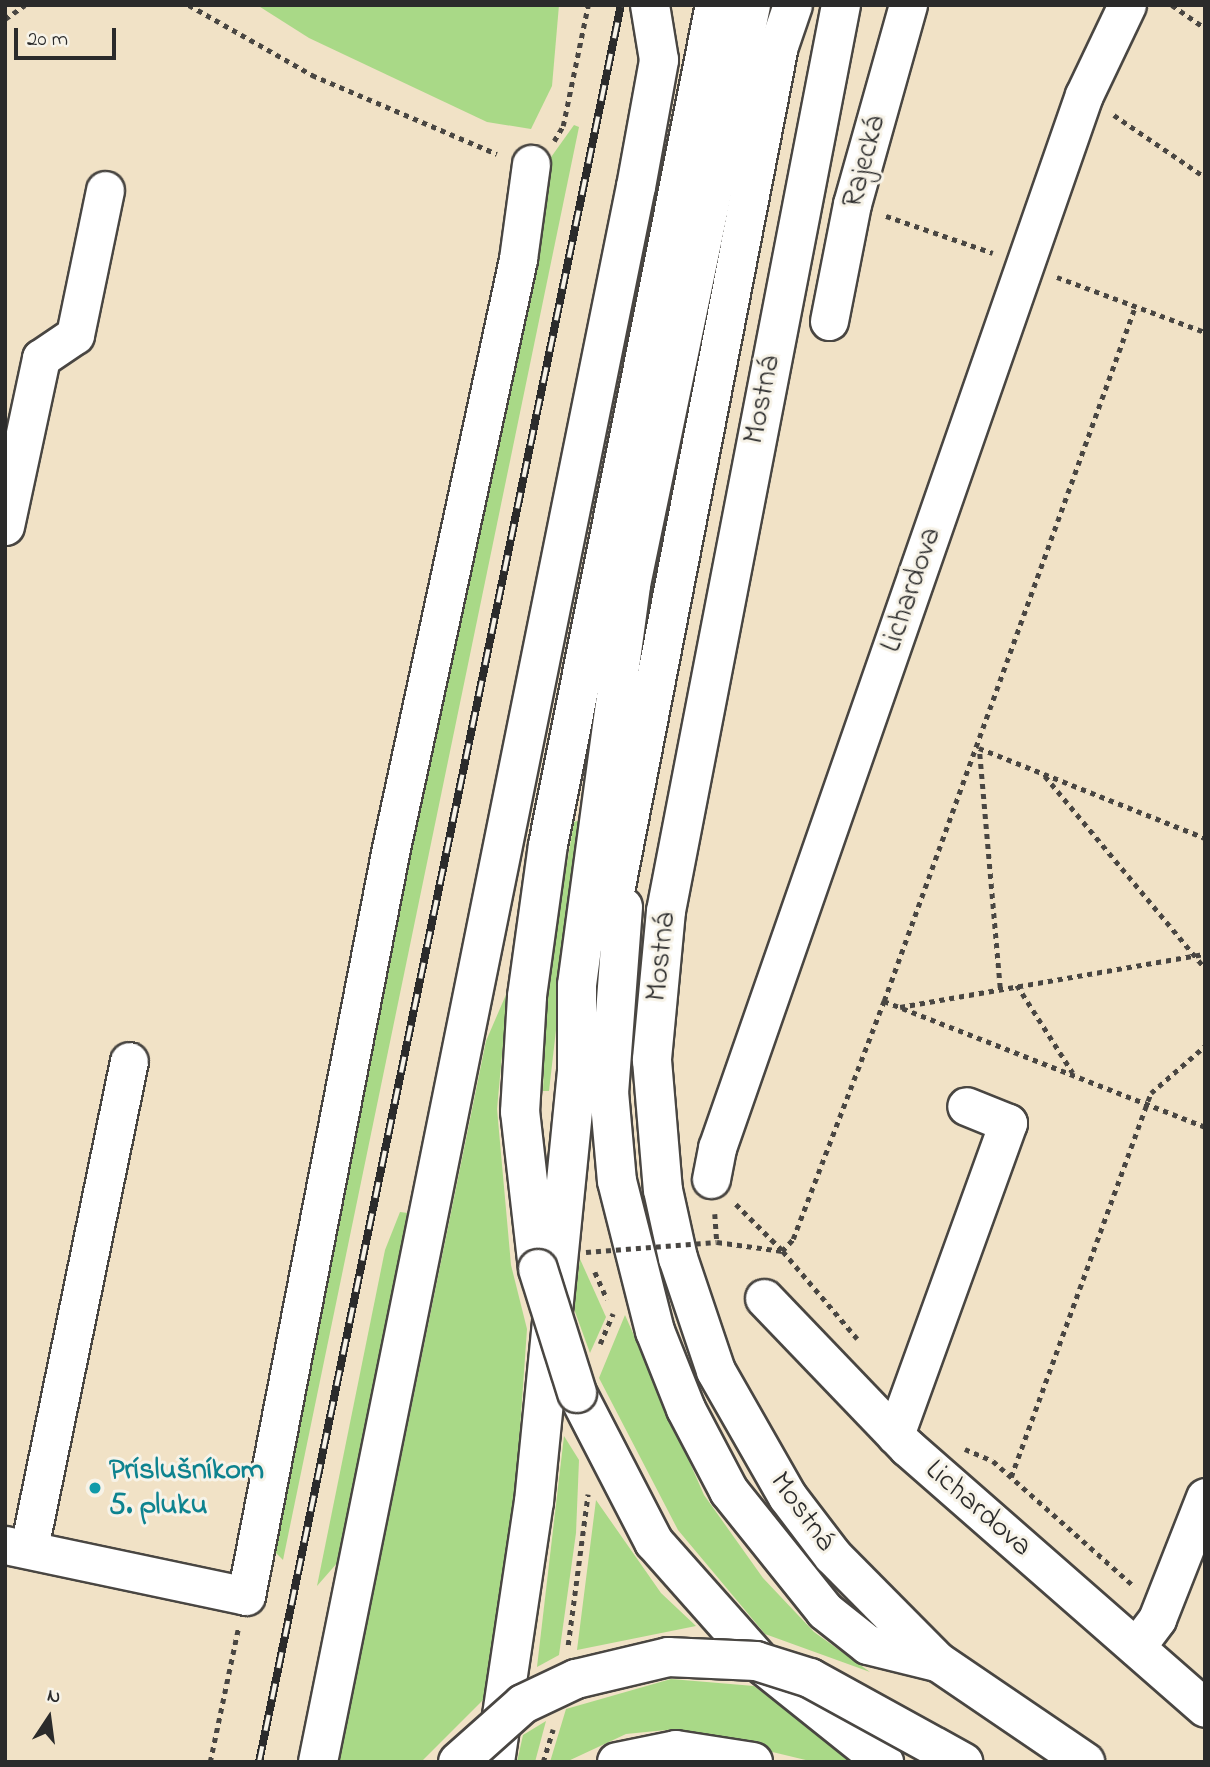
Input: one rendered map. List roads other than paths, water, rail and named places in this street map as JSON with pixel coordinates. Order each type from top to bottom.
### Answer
[{"type":"main road","points":[[318,1762],[338,1601],[509,830],[570,508],[636,187],[659,60],[650,5]]},
{"type":"main road","points":[[715,5],[548,845],[522,1055],[520,1112],[538,1269],[577,1393],[654,1542],[764,1667],[884,1762]]},
{"type":"main road","points":[[495,1762],[518,1636],[577,1072],[577,985],[631,584],[751,5]]},
{"type":"main road","points":[[577,1072],[629,834],[779,46],[793,5]]},
{"type":"main road","name":"Mostná","points":[[841,5],[666,911],[652,1060],[655,1126],[678,1258],[716,1371],[788,1497],[866,1593],[938,1662],[1085,1762]]},
{"type":"main road","points":[[509,830],[579,681],[570,508]]},
{"type":"main road","points":[[629,834],[609,1092],[617,1181],[655,1331],[729,1491],[783,1564],[825,1611],[868,1645],[938,1662]]},
{"type":"main road","points":[[458,1762],[523,1704],[576,1679],[668,1657],[756,1661],[810,1678],[963,1762]]},
{"type":"main road","points":[[617,1762],[676,1749],[753,1762]]},
{"type":"street","name":"Rajecká","points":[[829,321],[852,204],[908,5]]},
{"type":"street","name":"Lichardova","points":[[711,1179],[717,1148],[1084,95],[1127,5]]},
{"type":"street","points":[[129,1061],[17,1546],[246,1596],[391,848],[518,260],[531,164]]},
{"type":"street","points":[[5,526],[41,358],[75,335],[105,190]]},
{"type":"street","points":[[895,1435],[1008,1123],[966,1106]]},
{"type":"street","name":"Lichardova","points":[[764,1297],[895,1435],[1147,1633],[1205,1708]]},
{"type":"street","points":[[1147,1633],[1205,1497]]},
{"type":"railway","points":[[259,1762],[621,5]]},
{"type":"place","name":"Príslušníkom 5. pluku","points":[[95,1488]]}]
